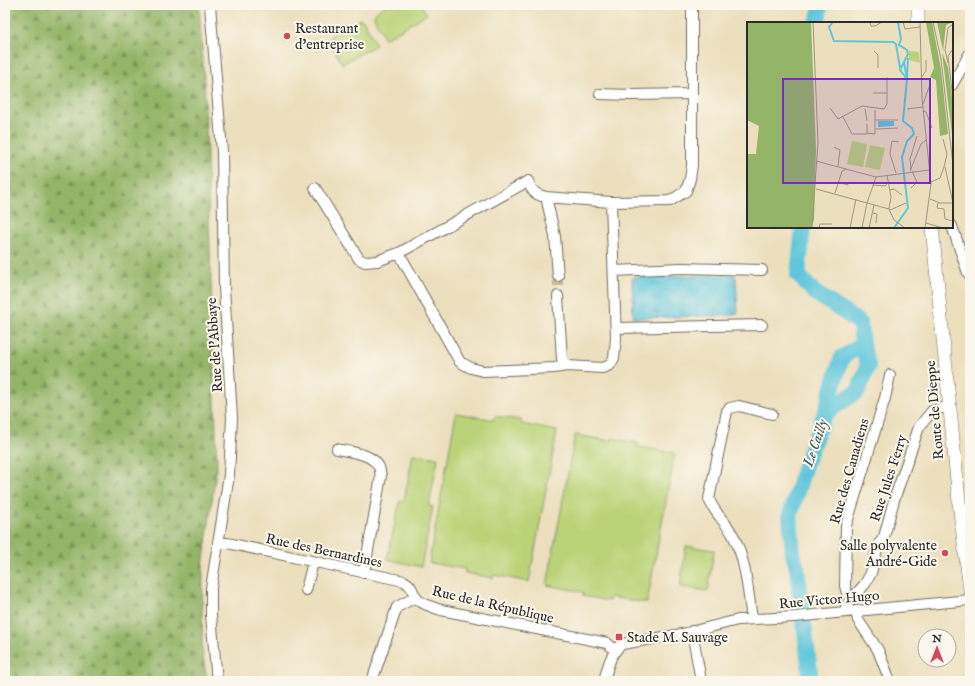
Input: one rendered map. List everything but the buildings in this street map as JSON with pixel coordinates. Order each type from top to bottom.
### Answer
[{"type":"main road","points":[[918,5],[918,22]]},
{"type":"main road","name":"Route de Dieppe","points":[[932,228],[949,406],[965,510],[970,590]]},
{"type":"street","name":"Rue de l'Abbaye","points":[[210,5],[222,151],[224,287],[232,418],[226,503],[218,541],[211,588],[211,615],[217,681]]},
{"type":"street","points":[[315,188],[359,259],[365,262],[377,261],[399,253],[528,181],[530,188],[536,195],[546,197],[611,202],[670,201],[686,191],[690,179],[692,158],[692,5]]},
{"type":"street","points":[[953,83],[970,53]]},
{"type":"street","points":[[600,94],[692,94]]},
{"type":"street","points":[[546,197],[555,236],[558,276]]},
{"type":"street","points":[[399,253],[460,362],[471,368],[483,371],[554,368],[567,366],[603,368],[610,365],[614,358],[616,338],[611,202]]},
{"type":"street","points":[[953,228],[970,275]]},
{"type":"street","points":[[614,271],[681,268],[762,270]]},
{"type":"street","points":[[558,296],[560,350],[562,359],[567,366]]},
{"type":"street","points":[[616,328],[762,326]]},
{"type":"street","name":"Rue des Canadiens","points":[[851,599],[845,586],[846,526],[885,398],[890,375]]},
{"type":"street","points":[[752,619],[743,563],[738,547],[733,535],[712,506],[709,499],[727,411],[730,408],[739,406],[772,414]]},
{"type":"street","name":"Rue Jules Ferry","points":[[851,611],[846,607],[851,599],[865,584],[871,573],[878,545],[884,537],[894,500],[919,427],[932,411],[949,406]]},
{"type":"street","points":[[337,450],[363,455],[373,459],[379,467],[380,476],[364,573]]},
{"type":"street","name":"Rue des Bernardines","points":[[218,541],[404,581],[411,585],[416,597]]},
{"type":"street","points":[[306,590],[313,562]]},
{"type":"street","name":"Rue de la République","points":[[372,681],[397,607],[416,597],[423,603],[441,610],[607,643],[615,650]]},
{"type":"street","name":"Rue Victor Hugo","points":[[615,650],[622,644],[692,631],[738,620],[794,617],[970,600]]},
{"type":"street","points":[[851,611],[878,650],[890,681]]},
{"type":"street","points":[[692,631],[700,680]]},
{"type":"street","points":[[604,681],[610,660],[615,650]]},
{"type":"green space","points":[[5,5],[199,5],[205,96],[217,464],[203,566],[202,649],[207,681],[5,681]]},
{"type":"green space","points":[[387,5],[421,5],[427,14],[385,39],[374,17],[377,11]]},
{"type":"green space","points":[[360,19],[364,21],[376,45],[342,64],[329,39],[331,36]]},
{"type":"green space","points":[[456,413],[494,420],[495,416],[521,420],[521,424],[557,431],[529,582],[494,575],[493,578],[465,573],[465,569],[429,563]]},
{"type":"green space","points":[[575,435],[611,441],[612,438],[638,443],[638,447],[675,453],[647,603],[610,597],[609,601],[583,596],[583,592],[547,585]]},
{"type":"green space","points":[[413,454],[438,458],[429,506],[433,507],[421,567],[387,559],[400,501],[404,501]]},
{"type":"green space","points":[[686,546],[714,550],[708,591],[680,587]]},
{"type":"water","points":[[733,275],[736,277],[738,313],[736,315],[637,318],[634,318],[633,316],[632,279],[634,277]]},
{"type":"waterway","name":"Le Cailly","points":[[817,22],[821,5]]},
{"type":"waterway","name":"Le Cailly","points":[[803,228],[798,275],[814,292],[860,323],[862,345],[868,366],[858,391],[825,413],[806,462],[790,515],[793,554],[797,568],[810,672],[809,681]]},
{"type":"waterway","points":[[825,413],[842,357],[862,345]]},
{"type":"tunnel","points":[[558,276],[558,296]]},
{"type":"place","name":"Restaurant d'entreprise","points":[[287,36]]},
{"type":"place","name":"Salle polyvalente André-Gide","points":[[945,553]]},
{"type":"place","name":"Stade M. Sauvage","points":[[619,637]]}]
